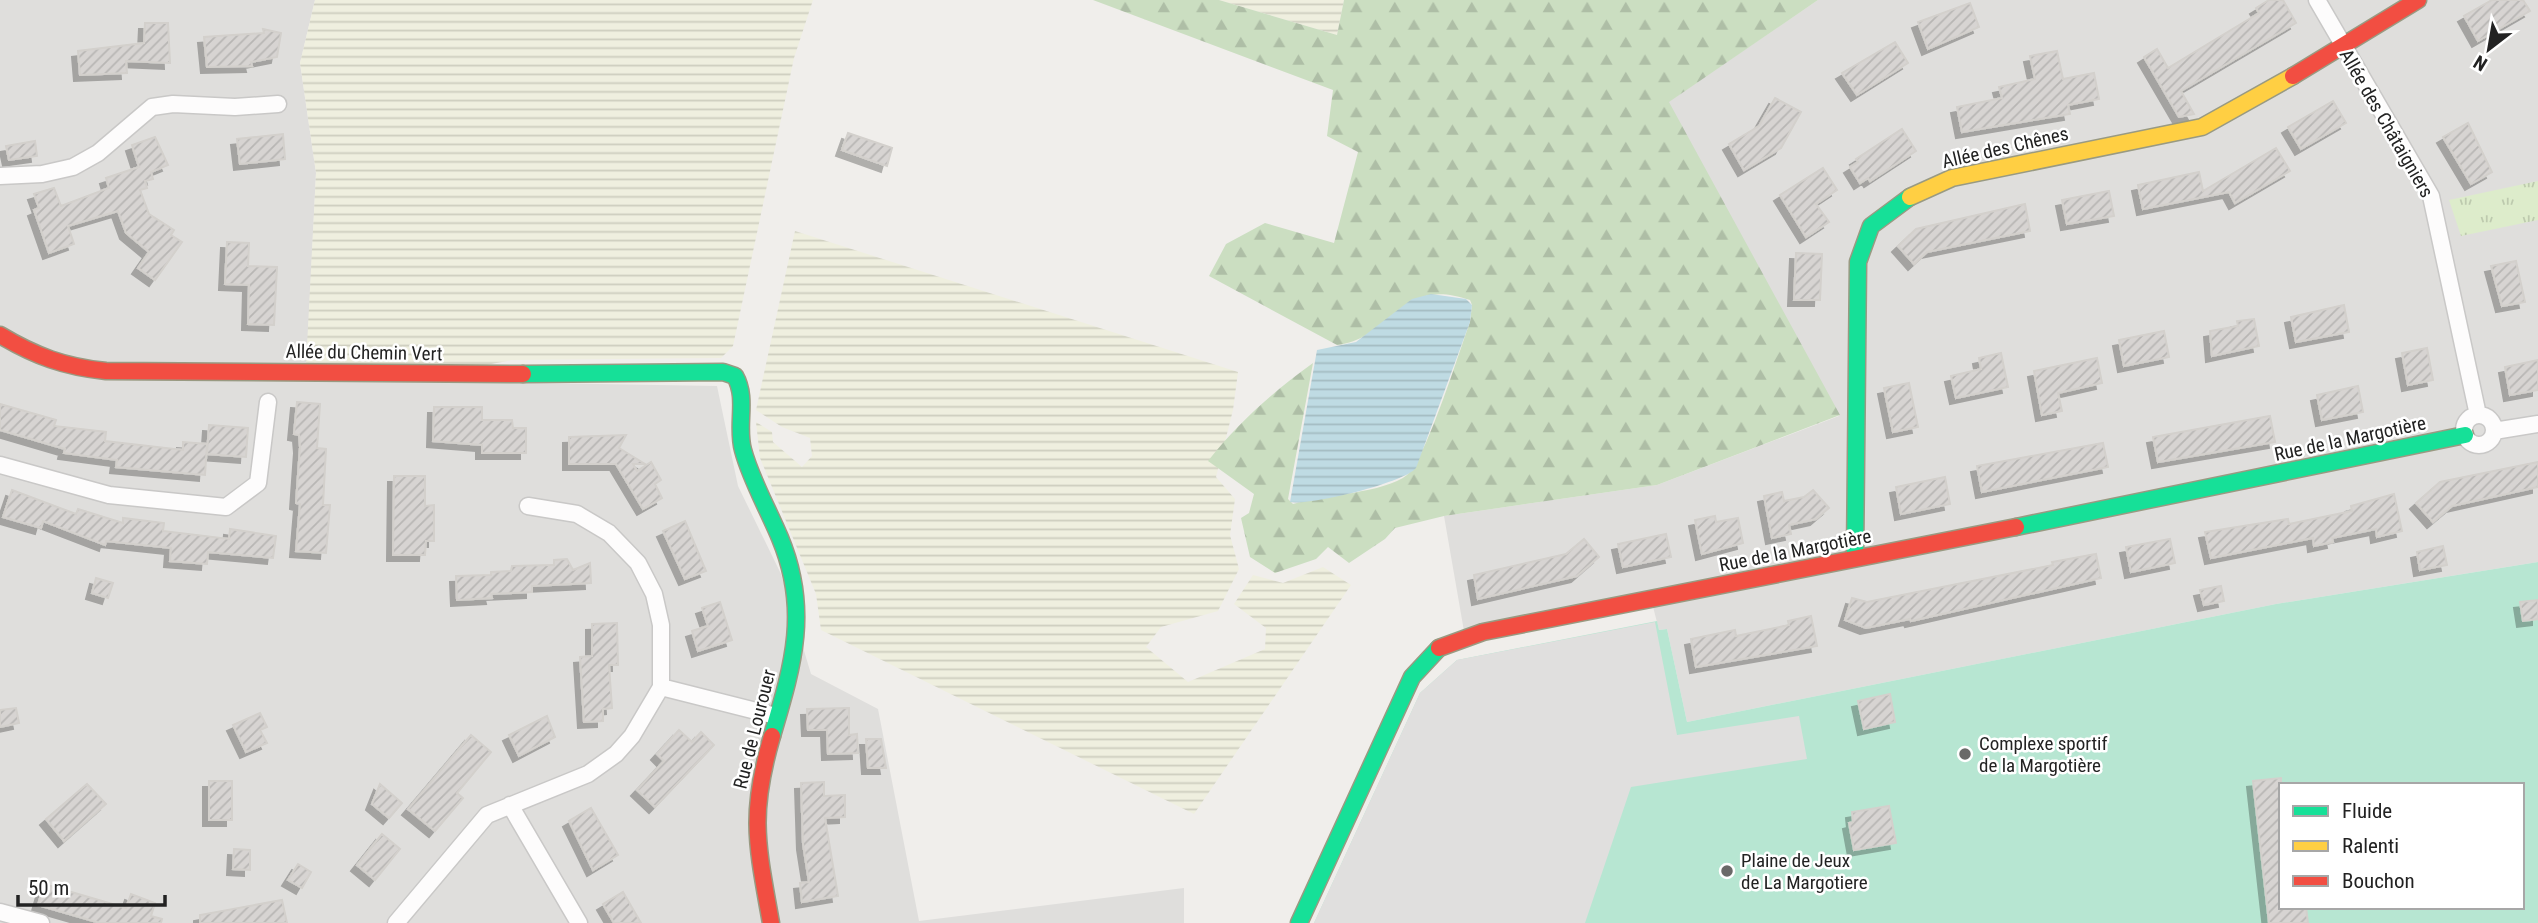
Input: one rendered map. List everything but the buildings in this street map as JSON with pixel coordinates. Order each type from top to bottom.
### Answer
[{"type":"street","name":"Allée des Châtaigniers","points":[[2317,0],[2431,196],[2478,415]]},
{"type":"street","name":"Allée des Chênes","points":[[1856,558],[1858,262],[1863,240],[1872,225],[1935,184],[1952,178],[2202,127],[2243,106],[2418,0]]},
{"type":"street","points":[[0,176],[61,171],[84,162],[152,107],[173,104],[235,107],[278,104]]},
{"type":"street","name":"Allée du Chemin Vert","points":[[0,335],[35,356],[73,368],[106,371],[265,371],[361,375],[723,372],[735,376]]},
{"type":"street","name":"Rue de Lourouer","points":[[735,376],[741,387],[740,443],[797,593],[799,624],[756,810],[758,855],[771,923]]},
{"type":"street","points":[[0,465],[109,495],[226,507],[258,483],[268,402]]},
{"type":"street","points":[[2465,435],[2467,420],[2478,415],[2490,419],[2494,431]]},
{"type":"street","name":"Rue de la Margotière","points":[[1299,923],[1412,677],[1443,644],[1483,632],[2465,435],[2471,442],[2480,445],[2490,441],[2494,431],[2538,424]]},
{"type":"street","points":[[396,923],[487,815],[589,774],[616,754],[632,736],[661,687],[661,625],[654,594],[638,563],[609,533],[577,514],[527,506]]},
{"type":"street","points":[[661,687],[776,716]]},
{"type":"street","points":[[510,804],[579,923]]},
{"type":"street","points":[[0,912],[41,923]]},
{"type":"shaded area","points":[[0,0],[315,0],[300,63],[316,173],[306,379],[717,386],[738,486],[781,574],[811,674],[878,709],[919,921],[1184,888],[1184,923],[0,923]]},
{"type":"shaded area","points":[[1818,0],[2538,0],[2538,562],[2276,604],[1687,722],[1667,629],[1659,630],[1651,599],[1465,637],[1444,516],[1657,485],[1839,416],[1668,102]]},
{"type":"shaded area","points":[[1655,622],[1677,735],[1799,716],[1807,759],[1631,787],[1585,923],[1314,923],[1420,693],[1457,660]]},
{"type":"green space","points":[[315,0],[813,0],[794,58],[733,346],[721,358],[512,360],[470,368],[306,365],[316,173],[300,63]]},
{"type":"green space","points":[[1093,0],[1219,0],[1337,35],[1344,0],[1818,0],[1669,102],[1840,415],[1657,485],[1444,516],[1395,528],[1385,539],[1349,563],[1328,547],[1316,559],[1275,573],[1250,557],[1241,518],[1249,513],[1254,494],[1208,461],[1257,408],[1313,363],[1288,499],[1293,504],[1369,490],[1397,481],[1407,475],[1423,449],[1470,322],[1472,305],[1470,300],[1446,294],[1427,296],[1398,310],[1372,332],[1337,345],[1209,276],[1226,244],[1265,223],[1334,243],[1358,152],[1327,136],[1333,90]]},
{"type":"green space","points":[[1219,0],[1344,0],[1337,35]]},
{"type":"green space","points":[[2538,181],[2538,220],[2461,236],[2449,200]]},
{"type":"green space","points":[[795,231],[1238,372],[1233,410],[1216,477],[1235,499],[1230,535],[1239,569],[1218,611],[1161,627],[1146,647],[1188,682],[1265,649],[1266,628],[1234,604],[1253,575],[1283,583],[1323,567],[1351,585],[1194,814],[821,630],[816,594],[760,458],[756,422],[772,432],[773,442],[802,467],[812,456],[810,438],[782,427],[756,410]]},
{"type":"green space","name":"Complexe sportif de la Margotière","points":[[2538,562],[2538,923],[1314,923],[1420,693],[1457,660],[1657,621],[1659,630],[1667,629],[1687,722],[2276,604]]},
{"type":"water","points":[[1431,294],[1466,299],[1472,305],[1470,322],[1416,468],[1394,480],[1355,492],[1290,502],[1317,350],[1356,342],[1412,299]]},
{"type":"traffic: fast","points":[[1855,558],[1858,262],[1871,226],[1910,197]]},
{"type":"traffic: fast","points":[[523,374],[723,372],[735,376],[741,394],[741,441],[746,461],[780,538],[794,589],[796,614],[792,661],[772,736]]},
{"type":"traffic: fast","points":[[2016,527],[2465,435]]},
{"type":"traffic: fast","points":[[1299,923],[1412,677],[1439,648]]},
{"type":"traffic: slow","points":[[1910,197],[1952,178],[2202,127],[2293,76]]},
{"type":"traffic: jam","points":[[2293,76],[2418,0]]},
{"type":"traffic: jam","points":[[0,335],[51,359],[77,367],[106,371],[523,374]]},
{"type":"traffic: jam","points":[[1439,648],[1483,632],[2016,527]]},
{"type":"traffic: jam","points":[[771,923],[759,850],[758,809],[760,787],[772,736]]},
{"type":"place","name":"Complexe sportif de la Margotière","points":[[1965,754]]},
{"type":"place","name":"Plaine de Jeux de La Margotiere","points":[[1727,871]]}]
